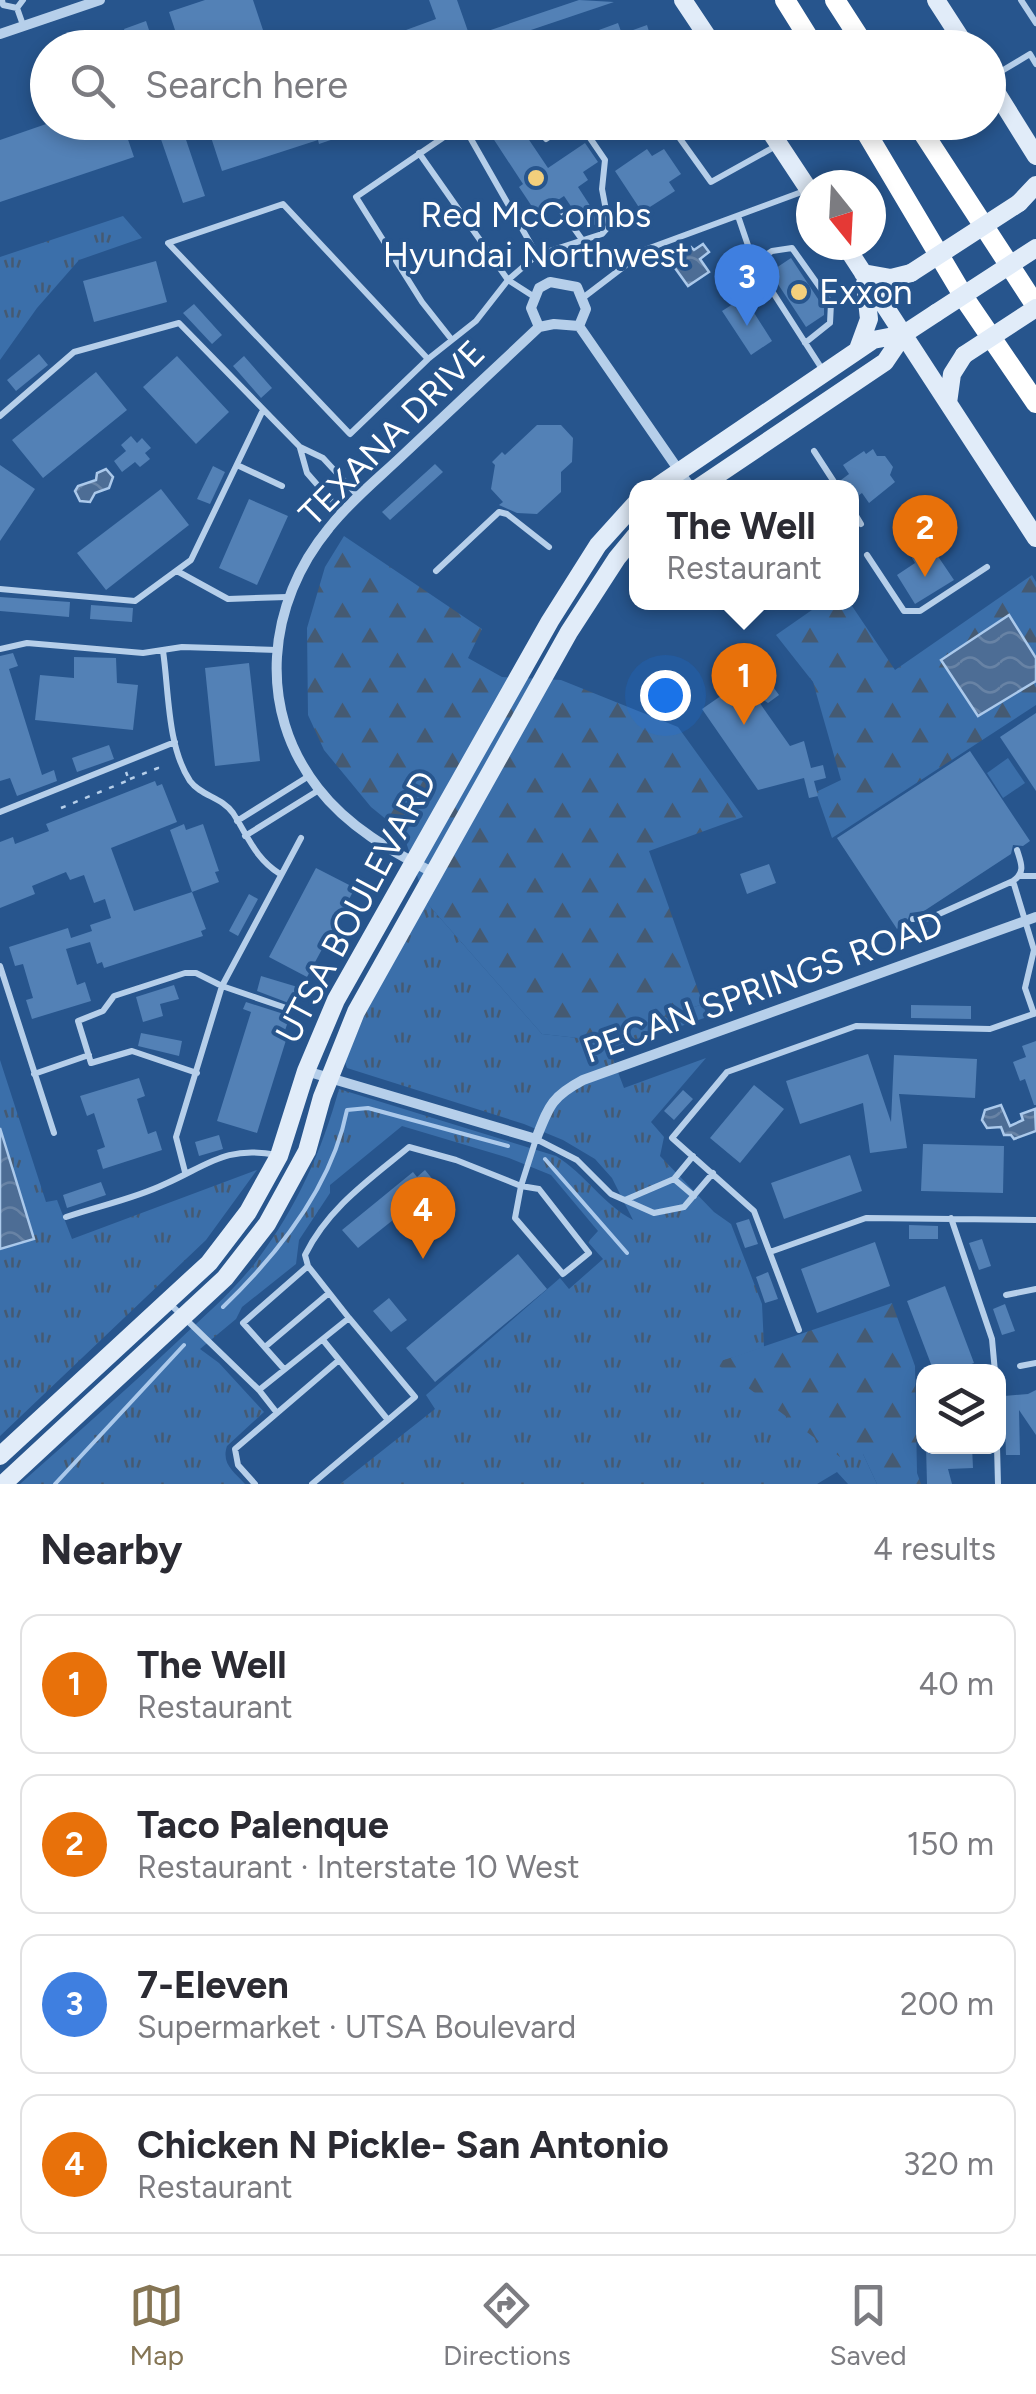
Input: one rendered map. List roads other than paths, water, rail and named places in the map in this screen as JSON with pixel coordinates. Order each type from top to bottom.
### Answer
[{"type":"highway","points":[[776,0],[801,30]]},
{"type":"highway","points":[[785,0],[804,30]]},
{"type":"highway","points":[[836,1],[855,30]]},
{"type":"highway","points":[[871,140],[967,302],[1036,403]]},
{"type":"highway","points":[[928,140],[1036,307]]},
{"type":"main road","points":[[683,0],[698,30]]},
{"type":"main road","points":[[936,0],[955,30]]},
{"type":"main road","points":[[1006,108],[1036,156]]},
{"type":"main road","points":[[776,140],[796,170]]},
{"type":"main road","points":[[863,273],[891,278],[911,273],[1019,203],[1036,184]]},
{"type":"main road","points":[[667,480],[873,340],[904,334],[1036,248]]},
{"type":"main road","points":[[855,260],[1036,538]]},
{"type":"main road","points":[[858,350],[868,319],[869,300],[863,273]]},
{"type":"main road","points":[[948,403],[952,374],[964,355],[1036,307]]},
{"type":"main road","points":[[706,480],[885,362],[904,334]]},
{"type":"main road","name":"UTSA BOULEVARD","points":[[0,1456],[167,1302],[230,1237],[278,1156],[306,1071],[336,1000],[529,658],[598,546],[629,511]]},
{"type":"main road","name":"UTSA BOULEVARD","points":[[3,1484],[225,1278],[267,1224],[299,1168],[329,1077],[356,1012],[548,669],[629,543]]},
{"type":"street","points":[[0,34],[100,0]]},
{"type":"street","points":[[550,282],[577,287],[586,309],[579,326],[539,327],[531,308],[539,288],[550,282]]},
{"type":"street","points":[[579,326],[687,480]]},
{"type":"street","name":"TEXANA DRIVE","points":[[434,872],[357,827],[309,776],[290,740],[280,709],[277,650],[287,597],[310,556],[342,513],[539,327]]},
{"type":"street","points":[[529,658],[548,669]]},
{"type":"street","name":"PECAN SPRINGS ROAD","points":[[536,1139],[560,1092],[582,1080],[1030,920]]},
{"type":"street","points":[[306,1071],[536,1139]]},
{"type":"lane","points":[[2,0],[4,5],[17,8]]},
{"type":"lane","points":[[17,8],[23,0]]},
{"type":"lane","points":[[1021,0],[1035,17]]},
{"type":"lane","points":[[17,8],[24,26]]},
{"type":"lane","points":[[1006,68],[1030,54],[1036,64]]},
{"type":"lane","points":[[439,140],[356,197],[422,302],[452,340]]},
{"type":"lane","points":[[473,140],[537,255]]},
{"type":"lane","points":[[590,140],[605,160],[602,190],[609,226]]},
{"type":"lane","points":[[681,140],[711,182],[779,144]]},
{"type":"lane","points":[[420,152],[508,280],[533,296]]},
{"type":"lane","points":[[584,297],[646,249],[796,196]]},
{"type":"lane","points":[[428,359],[283,204],[168,243],[350,434],[428,359],[476,321],[508,280],[537,255],[602,234],[609,226],[647,217]]},
{"type":"lane","points":[[561,210],[582,241]]},
{"type":"lane","points":[[738,216],[754,262],[824,372]]},
{"type":"lane","points":[[754,262],[772,251],[792,248],[831,303],[830,323],[805,343]]},
{"type":"lane","points":[[0,416],[74,352],[179,323],[300,447],[323,458],[359,497]]},
{"type":"lane","points":[[0,589],[135,602],[191,560],[264,410]]},
{"type":"lane","points":[[300,447],[307,472],[342,513]]},
{"type":"lane","points":[[814,451],[833,480]]},
{"type":"lane","points":[[236,465],[282,486]]},
{"type":"lane","points":[[436,571],[499,512],[548,547]]},
{"type":"lane","points":[[867,554],[904,611],[910,613],[920,611],[987,567]]},
{"type":"lane","points":[[176,570],[228,599],[287,597]]},
{"type":"lane","points":[[0,649],[27,643],[143,653],[182,647],[277,650]]},
{"type":"lane","points":[[163,651],[175,742],[188,778],[197,788],[220,799],[263,863],[280,874]]},
{"type":"lane","points":[[0,812],[175,742]]},
{"type":"lane","points":[[237,821],[309,776]]},
{"type":"lane","points":[[246,836],[319,790]]},
{"type":"lane","points":[[185,1172],[176,1136],[222,986],[301,838]]},
{"type":"lane","points":[[798,1330],[754,1211],[672,1138],[727,1072],[856,1026],[990,1030],[1035,1013],[1026,988],[1034,950],[1030,920],[1017,878],[1022,868],[1016,850]]},
{"type":"lane","points":[[1020,859],[1029,855]]},
{"type":"lane","points":[[913,919],[930,918],[1017,878],[1036,876]]},
{"type":"lane","points":[[0,966],[54,1133]]},
{"type":"lane","points":[[197,1072],[132,1051],[92,1063],[78,1022],[103,1011],[114,996],[186,973],[196,973],[222,986],[289,1008]]},
{"type":"lane","points":[[34,1074],[89,1055]]},
{"type":"lane","points":[[312,1484],[414,1397],[348,1318],[308,1266],[305,1256],[318,1228],[408,1147],[456,1160],[521,1186],[539,1189],[589,1253],[563,1274],[515,1218],[521,1186],[536,1139],[565,1151],[611,1194],[654,1214],[684,1207],[712,1173]]},
{"type":"lane","points":[[66,1217],[165,1185],[185,1172],[234,1152],[254,1150],[278,1156]]},
{"type":"lane","points":[[625,1200],[674,1179],[692,1156]]},
{"type":"lane","points":[[674,1179],[694,1196]]},
{"type":"lane","points":[[770,1252],[866,1218],[1036,1220]]},
{"type":"lane","points":[[951,1218],[992,1339],[994,1364]]},
{"type":"lane","points":[[284,1369],[243,1323],[308,1266]]},
{"type":"lane","points":[[1006,1295],[1036,1289]]},
{"type":"lane","points":[[264,1347],[329,1293]]},
{"type":"lane","points":[[167,1302],[259,1390],[277,1413]]},
{"type":"lane","points":[[259,1390],[348,1318]]},
{"type":"lane","points":[[323,1340],[388,1420]]},
{"type":"lane","points":[[255,1484],[238,1465],[235,1449],[340,1360]]},
{"type":"lane","points":[[1020,1366],[1036,1364]]},
{"type":"lane","points":[[997,1454],[998,1484]]},
{"type":"water","points":[[703,244],[709,252],[700,259],[709,272],[688,286],[670,261]]},
{"type":"water","points":[[106,469],[113,477],[109,488],[95,493],[90,502],[80,501],[75,491],[78,486],[96,480],[97,473]]},
{"type":"water","points":[[1009,615],[1036,658],[1036,681],[978,716],[941,660]]},
{"type":"water","points":[[1001,1105],[1010,1126],[1023,1120],[1021,1114],[1035,1109],[1036,1131],[1014,1139],[1004,1135],[1001,1127],[987,1128],[982,1120],[985,1110]]},
{"type":"water","points":[[0,1128],[34,1239],[0,1249]]},
{"type":"waterway","points":[[223,1307],[300,1218],[329,1166],[347,1110],[368,1108],[508,1146]]},
{"type":"waterway","points":[[545,1159],[627,1253]]},
{"type":"waterway","points":[[55,1484],[184,1345]]},
{"type":"place","name":"Red McCombs Hyundai Northwest","points":[[536,178]]},
{"type":"place","name":"Exxon","points":[[799,292]]},
{"type":"place","name":"7-Eleven","points":[[747,326]]},
{"type":"place","name":"Taco Palenque","points":[[925,577]]},
{"type":"place","name":"The Well","points":[[744,725]]},
{"type":"place","name":"Chicken N Pickle- San Antonio","points":[[423,1259]]}]
